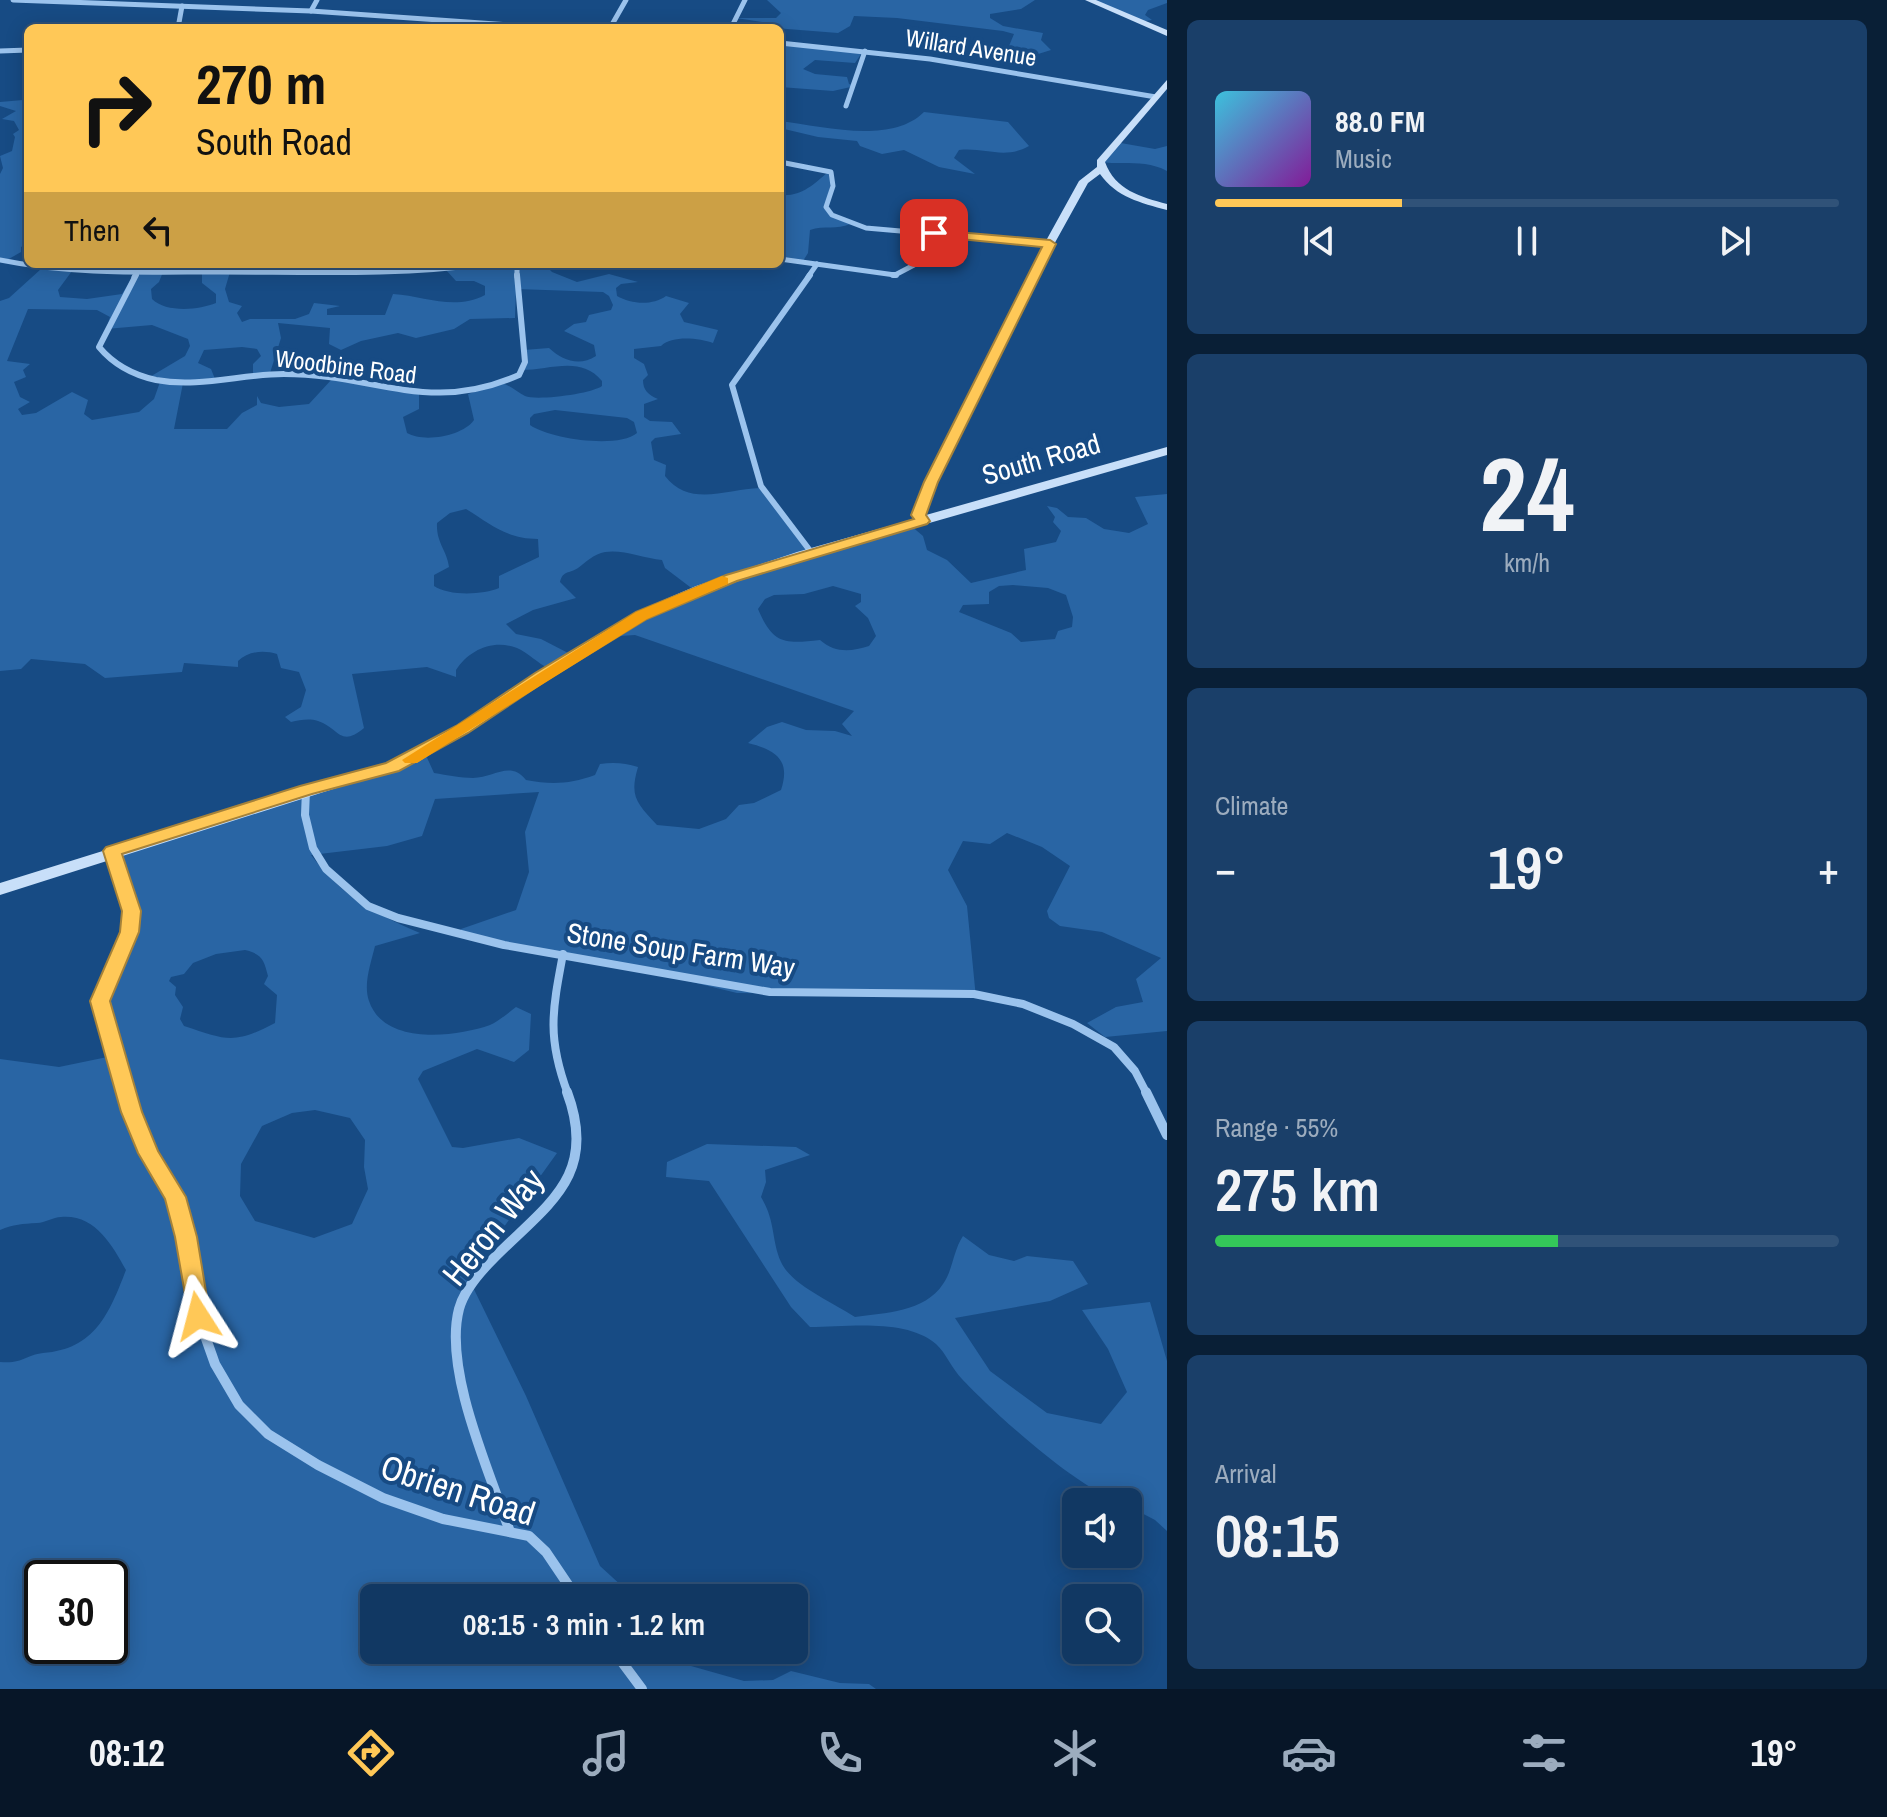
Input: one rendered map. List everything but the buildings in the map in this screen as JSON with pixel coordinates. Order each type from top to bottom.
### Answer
[{"type":"street","points":[[13,0],[311,11],[492,24]]},
{"type":"street","points":[[311,11],[317,0]]},
{"type":"street","points":[[612,24],[626,0]]},
{"type":"street","points":[[733,24],[745,0]]},
{"type":"street","points":[[1089,0],[1167,33]]},
{"type":"street","points":[[179,24],[182,6]]},
{"type":"street","name":"Willard Avenue","points":[[784,43],[865,51],[1156,97]]},
{"type":"street","points":[[0,51],[24,50]]},
{"type":"street","points":[[846,106],[865,51]]},
{"type":"street","points":[[1167,83],[1100,162],[1105,177],[1126,193],[1167,207]]},
{"type":"street","points":[[784,163],[831,172],[833,186],[826,207],[832,215],[850,223],[890,231],[1050,244]]},
{"type":"street","points":[[922,521],[919,515],[931,482],[1050,244],[1084,181],[1102,168]]},
{"type":"street","points":[[784,260],[895,275],[914,265],[934,233]]},
{"type":"street","points":[[0,260],[24,264]]},
{"type":"street","points":[[811,552],[761,486],[732,385],[817,264]]},
{"type":"street","points":[[52,268],[71,271],[376,273],[459,268]]},
{"type":"street","name":"Woodbine Road","points":[[137,272],[99,347],[126,369],[143,377],[165,382],[302,374],[436,396],[469,394],[519,375],[525,362],[517,268]]},
{"type":"street","name":"South Road","points":[[0,889],[112,851],[413,759],[641,615],[701,589],[811,552],[1167,451]]},
{"type":"street","name":"Stone Soup Farm Way","points":[[306,790],[305,815],[313,848],[326,869],[368,906],[438,929],[504,945],[770,992],[974,994],[1023,1004],[1073,1024],[1114,1047],[1135,1071],[1167,1135]]},
{"type":"street","name":"Obrien Road","points":[[112,851],[132,911],[129,932],[100,1001],[132,1112],[149,1153],[175,1197],[186,1237],[198,1316],[223,1378],[239,1405],[268,1434],[318,1465],[383,1498],[443,1519],[529,1536],[546,1552],[568,1584]]},
{"type":"street","name":"Heron Way","points":[[510,1532],[462,1382],[456,1355],[456,1332],[459,1310],[482,1270],[547,1207],[575,1162],[578,1139],[575,1118],[552,1039],[563,954]]},
{"type":"street","points":[[623,1664],[642,1689]]},
{"type":"shaded area","points":[[767,0],[1035,0],[1021,9],[990,14],[990,18],[1003,26],[1043,33],[1041,40],[1051,50],[1035,55],[1009,46],[1014,34],[1003,31],[897,18],[854,16],[850,26],[838,33],[784,29],[784,24],[762,24],[736,18],[776,18],[781,13]]},
{"type":"shaded area","points":[[1088,0],[1167,0],[1167,3],[1148,10],[1145,15],[1152,20],[1138,22]]},
{"type":"shaded area","points":[[784,43],[863,51],[855,63],[815,60],[803,69],[815,74],[847,77],[849,84],[855,86],[833,91],[784,87]]},
{"type":"shaded area","points":[[23,100],[24,245],[21,252],[7,260],[0,260],[0,174],[3,168],[0,156],[12,151],[13,134],[19,130],[14,121],[2,119],[16,111],[0,106],[0,102]]},
{"type":"shaded area","points":[[924,112],[1008,122],[1029,146],[1003,153],[959,150],[954,158],[975,174],[939,167],[904,150],[882,154],[860,146],[857,141],[818,137],[784,129],[784,122],[855,131],[875,131],[910,122]]},
{"type":"shaded area","points":[[1115,142],[1155,149],[1167,146],[1167,171],[1142,164],[1100,162]]},
{"type":"shaded area","points":[[828,172],[831,183],[825,207],[832,216],[850,224],[810,230],[808,253],[803,261],[784,259],[784,195],[812,186]]},
{"type":"shaded area","points":[[39,268],[309,268],[306,273],[230,272],[225,289],[229,302],[242,306],[237,313],[242,322],[250,319],[295,319],[309,314],[314,303],[340,306],[327,309],[327,315],[385,315],[393,294],[451,302],[473,300],[485,295],[485,286],[474,281],[456,281],[446,270],[459,268],[548,268],[577,282],[609,274],[638,282],[621,284],[616,288],[617,296],[642,303],[666,296],[689,303],[680,314],[684,322],[718,330],[713,343],[679,339],[661,346],[634,349],[634,358],[644,364],[648,375],[643,380],[645,389],[658,399],[644,404],[644,417],[650,421],[672,422],[681,434],[655,438],[651,442],[654,460],[666,465],[665,476],[675,486],[697,494],[760,488],[808,552],[910,525],[923,536],[927,550],[947,560],[971,583],[1026,570],[1024,549],[1056,542],[1061,531],[1053,522],[1055,517],[1047,506],[1057,508],[1068,517],[1086,518],[1104,529],[1129,533],[1148,524],[1135,497],[1167,494],[1167,1031],[1105,1037],[1087,1023],[1116,1007],[1143,1002],[1136,979],[1161,958],[1102,932],[1060,926],[1049,918],[1047,911],[1070,866],[1042,847],[1007,833],[990,844],[963,841],[948,870],[967,906],[976,998],[929,994],[737,993],[634,968],[460,935],[461,929],[516,910],[529,872],[525,832],[539,792],[435,799],[422,836],[387,846],[311,855],[347,893],[387,918],[420,933],[375,946],[367,994],[377,1015],[389,1025],[405,1032],[441,1035],[490,1025],[516,1007],[531,1014],[529,1050],[514,1062],[477,1049],[423,1071],[418,1079],[452,1147],[463,1148],[519,1138],[557,1153],[468,1277],[526,1396],[600,1566],[620,1584],[360,1584],[360,1664],[684,1664],[744,1681],[773,1680],[791,1671],[840,1683],[869,1684],[876,1689],[0,1689],[0,1362],[14,1362],[61,1350],[88,1337],[106,1315],[126,1270],[101,1233],[84,1220],[58,1217],[0,1230],[0,1059],[59,1067],[117,1055],[108,1025],[108,988],[135,932],[137,913],[110,852],[424,751],[434,773],[468,778],[514,771],[526,780],[561,783],[595,775],[600,764],[638,767],[635,793],[644,811],[657,825],[699,829],[726,819],[739,805],[754,803],[781,790],[784,771],[779,758],[766,749],[748,743],[767,727],[782,722],[806,730],[835,731],[852,736],[842,724],[854,711],[635,635],[605,637],[694,590],[665,568],[662,560],[619,552],[597,554],[563,576],[560,582],[576,598],[533,610],[506,624],[516,634],[541,639],[572,655],[549,669],[517,648],[499,645],[482,648],[468,657],[456,670],[456,677],[427,667],[352,674],[364,728],[350,736],[340,735],[318,721],[291,722],[285,717],[301,707],[306,690],[299,672],[281,668],[277,654],[272,653],[246,655],[238,661],[238,667],[184,663],[182,672],[105,678],[85,664],[31,659],[21,669],[0,671],[0,301],[9,298]],"holes":[[[72,271],[135,273],[122,294],[87,299],[60,297],[58,290]],[[163,272],[202,272],[202,283],[216,294],[216,303],[192,309],[166,307],[158,303],[152,299],[151,289],[159,282]],[[516,289],[603,292],[609,296],[613,305],[611,310],[589,315],[586,322],[574,324],[564,331],[594,345],[596,356],[577,361],[565,359],[549,348],[524,350],[521,370],[575,366],[594,373],[602,381],[602,386],[576,394],[540,398],[525,396],[502,383],[468,394],[474,420],[469,426],[433,438],[407,433],[403,417],[419,409],[419,394],[332,379],[309,404],[279,407],[261,403],[257,396],[257,405],[242,413],[227,429],[174,429],[183,383],[215,379],[211,369],[198,363],[204,350],[257,349],[261,356],[253,364],[253,375],[270,373],[281,338],[278,323],[330,328],[329,344],[341,350],[361,341],[398,333],[416,338],[454,329],[470,319],[515,318]],[[28,309],[97,310],[110,317],[106,329],[152,325],[188,339],[190,346],[185,356],[148,378],[160,382],[154,399],[139,412],[92,420],[84,414],[88,400],[72,392],[36,413],[22,415],[18,409],[30,402],[20,397],[14,382],[26,377],[23,370],[30,364],[7,361]],[[555,410],[627,418],[634,422],[637,433],[615,440],[568,438],[530,425],[534,414]],[[466,509],[508,534],[538,539],[539,557],[499,576],[499,588],[492,590],[448,592],[434,586],[434,575],[449,567],[438,536],[437,523],[450,513]],[[833,586],[861,594],[861,602],[855,606],[868,618],[876,636],[869,646],[849,650],[831,647],[820,640],[797,642],[781,639],[769,629],[758,609],[765,599],[774,595],[804,594]],[[999,586],[1048,588],[1066,595],[1073,617],[1072,627],[1058,631],[1055,639],[1021,642],[1011,633],[959,612],[963,605],[989,604],[989,592]],[[245,950],[261,958],[268,976],[264,984],[277,995],[275,1023],[249,1035],[230,1038],[184,1026],[180,1019],[183,1007],[175,995],[176,987],[169,981],[171,977],[184,974],[193,963],[216,954]],[[315,1110],[350,1118],[365,1140],[364,1167],[368,1189],[352,1224],[314,1238],[255,1221],[240,1196],[241,1164],[262,1126],[292,1113]]]},
{"type":"shaded area","points":[[707,1144],[796,1147],[810,1155],[765,1170],[766,1182],[761,1197],[786,1270],[803,1286],[855,1317],[903,1310],[926,1300],[946,1279],[963,1236],[989,1255],[1014,1261],[1027,1256],[1073,1261],[1088,1284],[1050,1301],[955,1318],[990,1371],[1047,1413],[1101,1424],[1127,1392],[1108,1349],[1082,1310],[1150,1302],[1167,1361],[1167,1531],[1142,1513],[1142,1488],[1092,1488],[1066,1471],[975,1393],[940,1348],[923,1336],[893,1327],[810,1327],[791,1307],[709,1181],[666,1177],[667,1162]]},
{"type":"slow traffic","points":[[411,760],[641,615],[722,581]]},
{"type":"route","points":[[198,1316],[186,1237],[175,1197],[149,1153],[132,1112],[100,1001],[129,932],[132,911],[112,851],[413,759],[641,615],[732,578],[922,521],[919,515],[931,482],[1050,244],[934,233]]}]
